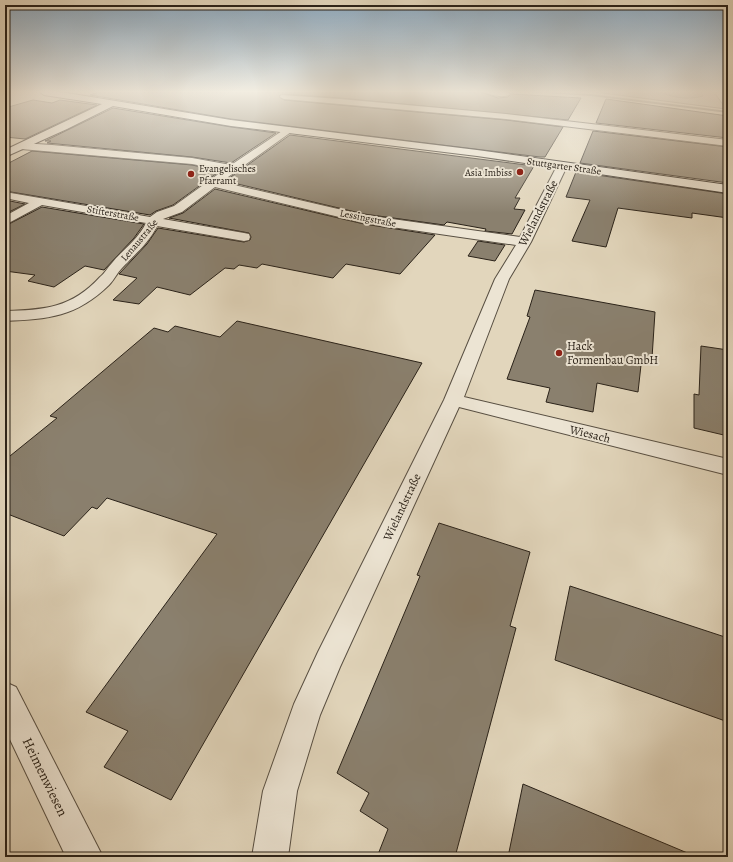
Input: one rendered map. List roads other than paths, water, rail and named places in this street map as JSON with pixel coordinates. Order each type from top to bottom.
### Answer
[{"type":"main road","points":[[5,153],[49,132]]},
{"type":"main road","name":"Stuttgarter Straße","points":[[306,132],[477,153],[728,189]]},
{"type":"street","name":"Lenaustraße","points":[[5,316],[51,313],[82,300],[105,281],[117,265],[136,247],[148,232],[154,220],[161,215],[178,209],[285,132]]},
{"type":"street","points":[[642,132],[728,143]]},
{"type":"street","points":[[21,146],[192,161],[233,168]]},
{"type":"street","name":"Wielandstraße","points":[[270,857],[280,791],[305,715],[328,662],[452,400],[502,279],[524,242],[562,166]]},
{"type":"street","name":"Lessingstraße","points":[[213,183],[364,219],[524,242]]},
{"type":"street","name":"Stifterstraße","points":[[5,195],[154,220],[167,225],[244,237]]},
{"type":"street","points":[[5,221],[40,201]]},
{"type":"street","name":"Wiesach","points":[[452,400],[728,467]]},
{"type":"street","name":"Heimenwiesen","points":[[5,697],[85,857]]},
{"type":"place","name":"Asia Imbiss","points":[[520,172]]},
{"type":"place","name":"Evangelisches Pfarramt","points":[[191,174]]},
{"type":"place","name":"Hack Formenbau GmbH","points":[[559,353]]}]
